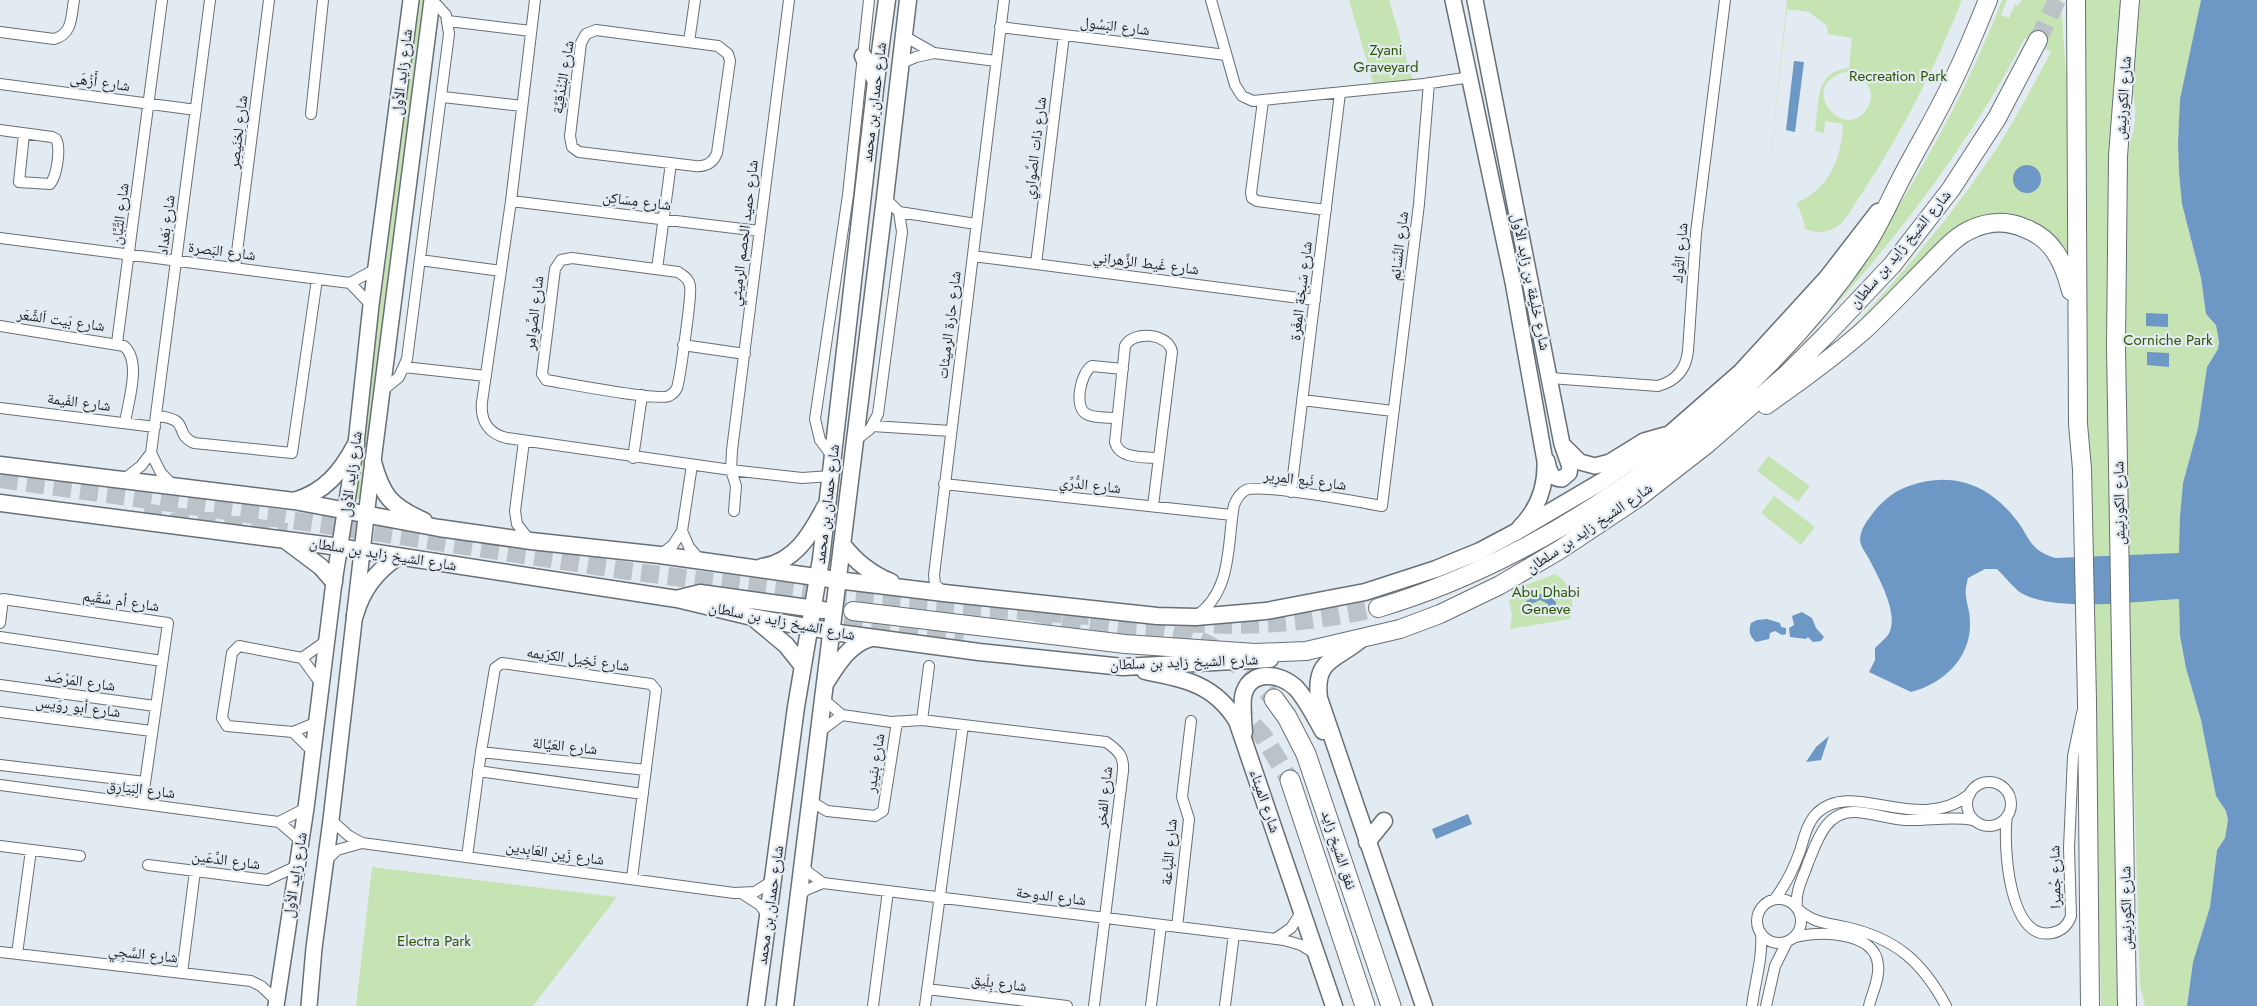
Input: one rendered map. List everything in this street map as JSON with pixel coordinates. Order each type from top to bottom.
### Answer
[{"type":"highway","name":"شارع الشيخ زايد بن سلطان","points":[[1903,174],[1958,71],[1988,0]]},
{"type":"highway","points":[[2076,0],[2078,315],[2087,700],[2090,1006]]},
{"type":"highway","name":"شارع الكورنيش","points":[[2127,1006],[2116,346],[2117,179],[2130,0]]},
{"type":"highway","name":"شارع الشيخ زايد بن سلطان","points":[[1306,650],[1400,629],[1440,614],[1507,581],[1597,526],[1639,497],[1707,444],[1826,336],[1893,264],[1976,152],[2013,89],[2038,40]]},
{"type":"highway","points":[[1378,608],[1417,596],[1455,581],[1544,536],[1620,488],[1695,432],[1779,354],[1833,291],[1879,224],[1903,174]]},
{"type":"highway","points":[[1707,444],[1823,364],[1862,331],[1953,241],[1971,229],[1984,224],[2011,224],[2031,230],[2052,247],[2064,266],[2078,315]]},
{"type":"highway","points":[[853,611],[1177,649],[1255,653],[1306,650]]},
{"type":"highway","name":"نفق الشيخ زايد","points":[[1274,699],[1287,717],[1306,754],[1391,1006]]},
{"type":"highway","name":"نفق الشيخ زايد","points":[[1290,780],[1365,1006]]},
{"type":"main road","name":"شارع زايد الأول","points":[[276,1003],[306,808],[334,582],[356,444],[371,305],[411,0]]},
{"type":"main road","name":"شارع حمدان بن محمد","points":[[756,1006],[802,666],[818,577],[829,496],[832,456],[876,81],[888,0]]},
{"type":"main road","name":"شارع حمدان بن محمد","points":[[785,1006],[830,632],[856,440],[908,0]]},
{"type":"main road","name":"شارع خليفة بن زايد الأول","points":[[1453,0],[1471,77],[1513,282],[1546,472],[1539,502],[1528,519],[1514,533]]},
{"type":"main road","name":"شارع خليفة بن زايد الأول","points":[[1475,0],[1562,444],[1570,470],[1567,476],[1562,479],[1556,478],[1551,474],[1543,451]]},
{"type":"main road","name":"شارع زايد الأول","points":[[309,1006],[366,515],[432,1]]},
{"type":"main road","points":[[863,56],[876,81]]},
{"type":"main road","name":"شارع الشيخ زايد بن سلطان","points":[[0,465],[294,501],[439,528],[531,542],[660,555],[944,593],[1114,612],[1196,617],[1266,611],[1365,592],[1436,569],[1480,551],[1601,482],[1670,434],[1741,372],[1795,315],[1856,242],[1903,174]]},
{"type":"main road","points":[[1562,444],[1580,462],[1595,466],[1610,462],[1644,442],[1670,434]]},
{"type":"main road","points":[[294,501],[316,493],[326,486],[342,468],[356,444]]},
{"type":"main road","points":[[373,462],[377,478],[386,497],[412,516],[439,528]]},
{"type":"main road","points":[[750,568],[776,564],[793,554],[816,522],[829,496]]},
{"type":"main road","name":"شارع الشيخ زايد بن سلطان","points":[[0,503],[283,539],[677,599],[752,617],[871,638],[1123,667],[1245,662],[1306,650]]},
{"type":"main road","points":[[283,539],[321,567],[334,582]]},
{"type":"main road","points":[[842,544],[854,558],[872,573],[900,586],[915,589]]},
{"type":"main road","points":[[355,615],[361,598],[370,583],[382,569],[398,557]]},
{"type":"main road","points":[[677,599],[700,593],[812,610],[827,609],[834,602]]},
{"type":"main road","points":[[752,617],[779,638],[802,666]]},
{"type":"main road","points":[[823,692],[849,650],[871,638]]},
{"type":"main road","points":[[1362,638],[1330,660],[1322,671],[1318,683],[1319,698],[1342,763],[1366,842],[1424,1006]]},
{"type":"main road","name":"شارع الميناء","points":[[1123,667],[1182,678],[1202,686],[1226,707],[1237,721],[1334,1006]]},
{"type":"main road","points":[[1244,740],[1245,692],[1254,680],[1272,675],[1290,683],[1300,693],[1342,763]]},
{"type":"main road","points":[[1366,842],[1384,821]]},
{"type":"street","points":[[0,32],[59,37],[68,31],[74,0]]},
{"type":"street","name":"شارع التَّبَّان","points":[[117,343],[162,0]]},
{"type":"street","name":"شارع بَغداد","points":[[151,453],[210,0]]},
{"type":"street","name":"شارع لِخنَيصِر","points":[[235,268],[269,0]]},
{"type":"street","points":[[311,114],[324,0]]},
{"type":"street","points":[[535,0],[511,201],[481,410],[486,426],[499,436],[634,458],[802,478],[831,476]]},
{"type":"street","points":[[689,42],[695,0]]},
{"type":"street","name":"شارع حميد الحصم الرميثي","points":[[734,511],[736,486],[731,470],[732,450],[789,0]]},
{"type":"street","points":[[832,456],[820,440],[816,419],[848,195],[869,0]]},
{"type":"street","name":"شارع حارة الرميثات","points":[[944,593],[937,588],[934,580],[944,484],[1004,0]]},
{"type":"street","points":[[1211,0],[1238,92],[1248,99],[1263,101],[1471,77]]},
{"type":"street","name":"شارع التُّوك","points":[[1550,378],[1658,386],[1673,380],[1684,367],[1687,360],[1696,233],[1725,0]]},
{"type":"street","points":[[383,390],[394,382],[407,359],[443,97],[450,34],[448,21],[442,10],[432,1]]},
{"type":"street","points":[[448,21],[531,31]]},
{"type":"street","name":"شارع البَسُول","points":[[1000,26],[1226,56]]},
{"type":"street","name":"شارع البُنْدُقِيَّة","points":[[596,30],[689,42],[718,46],[728,54],[730,61],[717,153],[711,162],[701,167],[583,152],[572,147],[570,136],[581,43],[586,34],[596,30]]},
{"type":"street","name":"شارع ذات الصَّواري","points":[[1036,264],[1064,35]]},
{"type":"street","points":[[904,36],[934,53]]},
{"type":"street","points":[[900,64],[916,57],[934,53],[996,61]]},
{"type":"street","name":"شارع النَّسَائِم","points":[[1382,506],[1419,204],[1429,83]]},
{"type":"street","name":"شارع أَزْهَى","points":[[0,84],[196,110]]},
{"type":"street","name":"شارع سَبخة المِغَرة","points":[[1295,493],[1302,400],[1340,93]]},
{"type":"street","points":[[443,97],[522,106]]},
{"type":"street","points":[[1263,101],[1251,193],[1252,198],[1257,201],[1326,210]]},
{"type":"street","points":[[0,130],[52,137],[58,142],[54,178],[50,184],[19,182],[24,134]]},
{"type":"street","points":[[657,269],[672,163]]},
{"type":"street","points":[[885,198],[899,212],[976,224]]},
{"type":"street","name":"شارع مِسَاكِن","points":[[511,201],[759,231]]},
{"type":"street","points":[[899,212],[902,232],[878,414],[872,426],[951,430]]},
{"type":"street","name":"شارع البَصرة","points":[[0,238],[350,283]]},
{"type":"street","name":"شارع غَيط الزَّهرانِي","points":[[973,256],[1315,300]]},
{"type":"street","name":"شارع الصَّوامِر","points":[[572,258],[678,272],[690,284],[683,345],[677,387],[673,393],[664,398],[546,380],[542,374],[554,273],[558,262],[572,258]]},
{"type":"street","points":[[420,260],[501,271]]},
{"type":"street","points":[[371,305],[350,283],[376,269]]},
{"type":"street","points":[[156,416],[176,420],[181,425],[185,436],[194,443],[292,453],[317,278]]},
{"type":"street","name":"شارع بَيت اَلشَّعَر","points":[[0,326],[117,343]]},
{"type":"street","points":[[1153,506],[1171,347],[1162,339],[1134,337],[1125,346],[1115,442],[1118,450],[1125,454],[1158,458]]},
{"type":"street","points":[[117,343],[129,350],[134,364],[125,423]]},
{"type":"street","points":[[683,345],[744,354]]},
{"type":"street","points":[[1117,418],[1089,415],[1082,411],[1080,404],[1082,379],[1085,371],[1092,366],[1123,368]]},
{"type":"street","points":[[404,367],[486,376]]},
{"type":"street","points":[[634,458],[642,395]]},
{"type":"street","points":[[1302,400],[1393,411]]},
{"type":"street","name":"شارع الفَيمة","points":[[0,408],[154,427]]},
{"type":"street","name":"شارع حمدان بن محمد","points":[[856,440],[872,426]]},
{"type":"street","points":[[524,441],[514,511],[520,530],[531,542]]},
{"type":"street","points":[[120,481],[136,472],[151,453],[161,473],[177,487]]},
{"type":"street","points":[[660,555],[673,545],[682,531],[692,465]]},
{"type":"street","name":"شارع الدُّرِّي","points":[[944,484],[1232,515]]},
{"type":"street","name":"شارع نَبع المرِير","points":[[1196,617],[1212,601],[1222,583],[1228,561],[1232,515],[1237,499],[1246,490],[1259,489],[1295,493],[1382,506]]},
{"type":"street","points":[[682,531],[689,547],[700,560]]},
{"type":"street","name":"شارع أم سُقَيم","points":[[0,623],[3,599],[168,623],[142,804]]},
{"type":"street","points":[[0,636],[162,660]]},
{"type":"street","points":[[302,658],[326,641]]},
{"type":"street","points":[[317,722],[293,732],[227,726],[222,718],[232,652],[239,646],[302,658],[321,684]]},
{"type":"street","name":"شارع نَخِيل الكرَيمه","points":[[468,856],[478,771],[495,668],[502,663],[651,684],[656,690],[632,878]]},
{"type":"street","points":[[922,720],[929,666]]},
{"type":"street","name":"شارع المَرْصَد","points":[[0,685],[155,706]]},
{"type":"street","points":[[818,733],[842,715],[823,692]]},
{"type":"street","name":"شارع جُميرا","points":[[2007,816],[2006,854],[2021,916],[2025,923],[2037,932],[2046,934],[2058,931],[2069,922],[2071,916],[2069,848],[2073,756],[2075,738],[2087,700]]},
{"type":"street","name":"شارع أبو روَيس","points":[[0,712],[152,731]]},
{"type":"street","name":"شارع الفخر","points":[[842,715],[897,722],[922,720],[1106,742],[1119,751],[1123,760],[1106,918],[1094,1006]]},
{"type":"street","name":"شارع بِنَيدِر","points":[[810,800],[827,811],[875,816],[883,811],[897,722]]},
{"type":"street","name":"شارع النَّباعة","points":[[1177,927],[1189,819],[1182,797],[1191,722]]},
{"type":"street","points":[[925,1006],[963,725]]},
{"type":"street","points":[[293,732],[313,752]]},
{"type":"street","name":"شارع العَيَّالة","points":[[481,752],[646,770]]},
{"type":"street","points":[[0,765],[145,782]]},
{"type":"street","points":[[478,771],[643,794]]},
{"type":"street","points":[[1766,1006],[1775,966],[1801,925],[1798,909],[1798,890],[1818,838],[1825,826],[1836,817],[1856,812],[1904,820],[1960,817],[1989,826],[1997,824],[2007,816],[2010,801],[2004,789],[1998,784],[1982,784],[1955,804],[1931,810],[1907,810],[1852,800],[1830,804],[1810,822],[1791,872],[1775,899]]},
{"type":"street","name":"شارع البَيارِق","points":[[0,785],[279,822]]},
{"type":"street","points":[[1970,794],[1967,808],[1973,820]]},
{"type":"street","points":[[301,841],[279,822],[306,808]]},
{"type":"street","name":"شارع بِنَيدِر","points":[[807,819],[827,811]]},
{"type":"street","name":"شارع زَين العَابِدين","points":[[331,820],[349,836],[362,843],[743,894],[755,892],[772,881]]},
{"type":"street","name":"شارع زَين العَابِدين","points":[[325,862],[337,850],[362,843]]},
{"type":"street","points":[[0,846],[80,856]]},
{"type":"street","points":[[17,954],[31,850]]},
{"type":"street","points":[[802,863],[808,872],[823,883]]},
{"type":"street","name":"شارع الدِّعَين","points":[[148,865],[267,880],[297,866]]},
{"type":"street","points":[[182,973],[195,870]]},
{"type":"street","points":[[798,898],[806,890],[823,883]]},
{"type":"street","name":"شارع الدوحة","points":[[823,883],[1275,939],[1293,942],[1317,954]]},
{"type":"street","points":[[873,1006],[888,891]]},
{"type":"street","name":"شارع زَين العَابِدين","points":[[743,894],[760,905],[768,916]]},
{"type":"street","points":[[1752,1006],[1756,977],[1762,956],[1761,933],[1758,925],[1759,912],[1767,902],[1775,899],[1785,899],[1812,920],[1859,930],[1898,947],[1926,973],[1946,1006]]},
{"type":"street","points":[[1275,939],[1292,928],[1302,912]]},
{"type":"street","points":[[1151,1006],[1161,925]]},
{"type":"street","points":[[1761,933],[1770,941],[1790,940],[1807,933],[1826,934],[1852,938],[1870,948],[1879,966],[1869,1006]]},
{"type":"street","points":[[1225,1006],[1234,934]]},
{"type":"street","name":"شارع السَّجِي","points":[[0,952],[251,981],[262,986],[276,1003]]},
{"type":"street","name":"شارع بِلَيق","points":[[927,989],[1067,1006]]},
{"type":"green space","points":[[416,0],[425,0],[361,499],[355,499]]},
{"type":"green space","name":"Zyani Graveyard","points":[[1349,0],[1389,0],[1414,84],[1374,86]]},
{"type":"green space","name":"Recreation Park","points":[[1787,0],[1962,0],[1937,58],[1894,142],[1843,222],[1833,229],[1824,232],[1814,232],[1803,228],[1805,225],[1797,203],[1818,189],[1826,180],[1832,171],[1840,149],[1843,124],[1825,121],[1824,133],[1815,131],[1818,100],[1820,90],[1829,75],[1838,70],[1849,68],[1852,38],[1828,34],[1827,26],[1809,12],[1787,9],[1768,180]],"holes":[[[1845,72],[1851,73],[1867,84],[1870,89],[1871,100],[1868,107],[1859,117],[1848,120],[1838,117],[1830,109],[1824,100],[1824,89],[1830,79]]]},
{"type":"green space","points":[[2002,0],[2007,0],[2001,15],[2009,18],[2015,4],[2018,6],[2022,0],[2061,0],[2066,76],[2070,274],[2064,252],[1985,219],[1830,351],[1898,277],[1961,199],[2006,134],[2051,52],[2025,38],[1982,113],[1934,184],[1881,252],[1824,318],[1876,243],[1923,165],[1966,84]]},
{"type":"green space","points":[[2083,0],[2122,0],[2110,198],[2107,315],[2122,1006],[2101,1006],[2086,323]]},
{"type":"green space","name":"Corniche Park","points":[[2139,0],[2201,0],[2180,99],[2179,173],[2182,204],[2201,278],[2206,313],[2216,325],[2219,342],[2218,349],[2207,367],[2198,428],[2183,483],[2180,516],[2179,599],[2180,636],[2186,668],[2201,720],[2216,796],[2226,811],[2228,820],[2225,838],[2217,850],[2210,907],[2193,962],[2187,1006],[2145,1006],[2140,986],[2120,316],[2128,149],[2135,120],[2132,91]]},
{"type":"green space","points":[[1768,456],[1810,486],[1798,502],[1757,471]]},
{"type":"green space","points":[[1774,496],[1815,527],[1801,545],[1761,513]]},
{"type":"green space","name":"Abu Dhabi Geneve","points":[[1555,574],[1566,583],[1571,594],[1570,619],[1510,629],[1512,615],[1509,601],[1512,590]]},
{"type":"green space","name":"Electra Park","points":[[372,867],[617,897],[533,1006],[356,1006]]},
{"type":"water","points":[[2201,0],[2257,0],[2257,1006],[2187,1006],[2193,962],[2210,907],[2217,850],[2225,838],[2228,820],[2226,811],[2216,796],[2201,720],[2186,668],[2180,636],[2179,599],[2098,604],[2055,603],[2036,599],[2021,593],[1997,569],[1985,569],[1968,578],[1966,585],[1970,616],[1969,636],[1960,658],[1953,668],[1934,683],[1911,692],[1869,672],[1875,660],[1875,648],[1888,635],[1892,617],[1886,595],[1860,539],[1867,522],[1885,500],[1899,490],[1909,486],[1939,480],[1967,484],[1992,496],[2014,517],[2030,542],[2039,551],[2055,558],[2179,553],[2183,483],[2198,428],[2207,367],[2218,349],[2219,342],[2216,325],[2206,314],[2201,278],[2182,204],[2179,173],[2180,99]]},
{"type":"water","points":[[1794,61],[1804,62],[1795,132],[1786,130]]},
{"type":"water","points":[[2027,165],[2037,169],[2041,179],[2037,189],[2027,193],[2017,189],[2013,179],[2017,169]]},
{"type":"water","points":[[2146,313],[2168,314],[2168,327],[2146,326]]},
{"type":"water","points":[[2147,352],[2169,353],[2169,367],[2147,365]]},
{"type":"water","points":[[1547,593],[1556,602],[1555,611],[1550,612],[1548,604],[1540,600],[1531,604],[1531,616],[1527,616],[1524,610],[1526,601],[1540,594]]},
{"type":"water","points":[[1802,612],[1812,618],[1816,628],[1824,637],[1821,641],[1813,642],[1808,637],[1806,639],[1790,637],[1789,628],[1794,625],[1792,616]]},
{"type":"water","points":[[1767,619],[1780,623],[1781,627],[1786,628],[1786,634],[1782,635],[1775,631],[1770,633],[1769,639],[1756,642],[1750,634],[1751,623]]},
{"type":"water","points":[[1829,736],[1821,760],[1806,762],[1816,747]]},
{"type":"water","points":[[1468,814],[1472,824],[1436,839],[1432,829]]},
{"type":"tunnel","points":[[2038,40],[2057,0]]},
{"type":"tunnel","points":[[0,479],[354,529],[628,571],[844,598],[1089,616]]},
{"type":"tunnel","points":[[144,512],[287,532]]},
{"type":"tunnel","points":[[761,608],[843,625],[963,642]]},
{"type":"tunnel","points":[[1187,623],[1235,625],[1283,623],[1331,617],[1378,608]]},
{"type":"tunnel","points":[[1035,612],[1056,617],[1175,631],[1189,636],[1229,658],[1274,699]]},
{"type":"tunnel","points":[[1234,705],[1263,736],[1290,780]]}]
